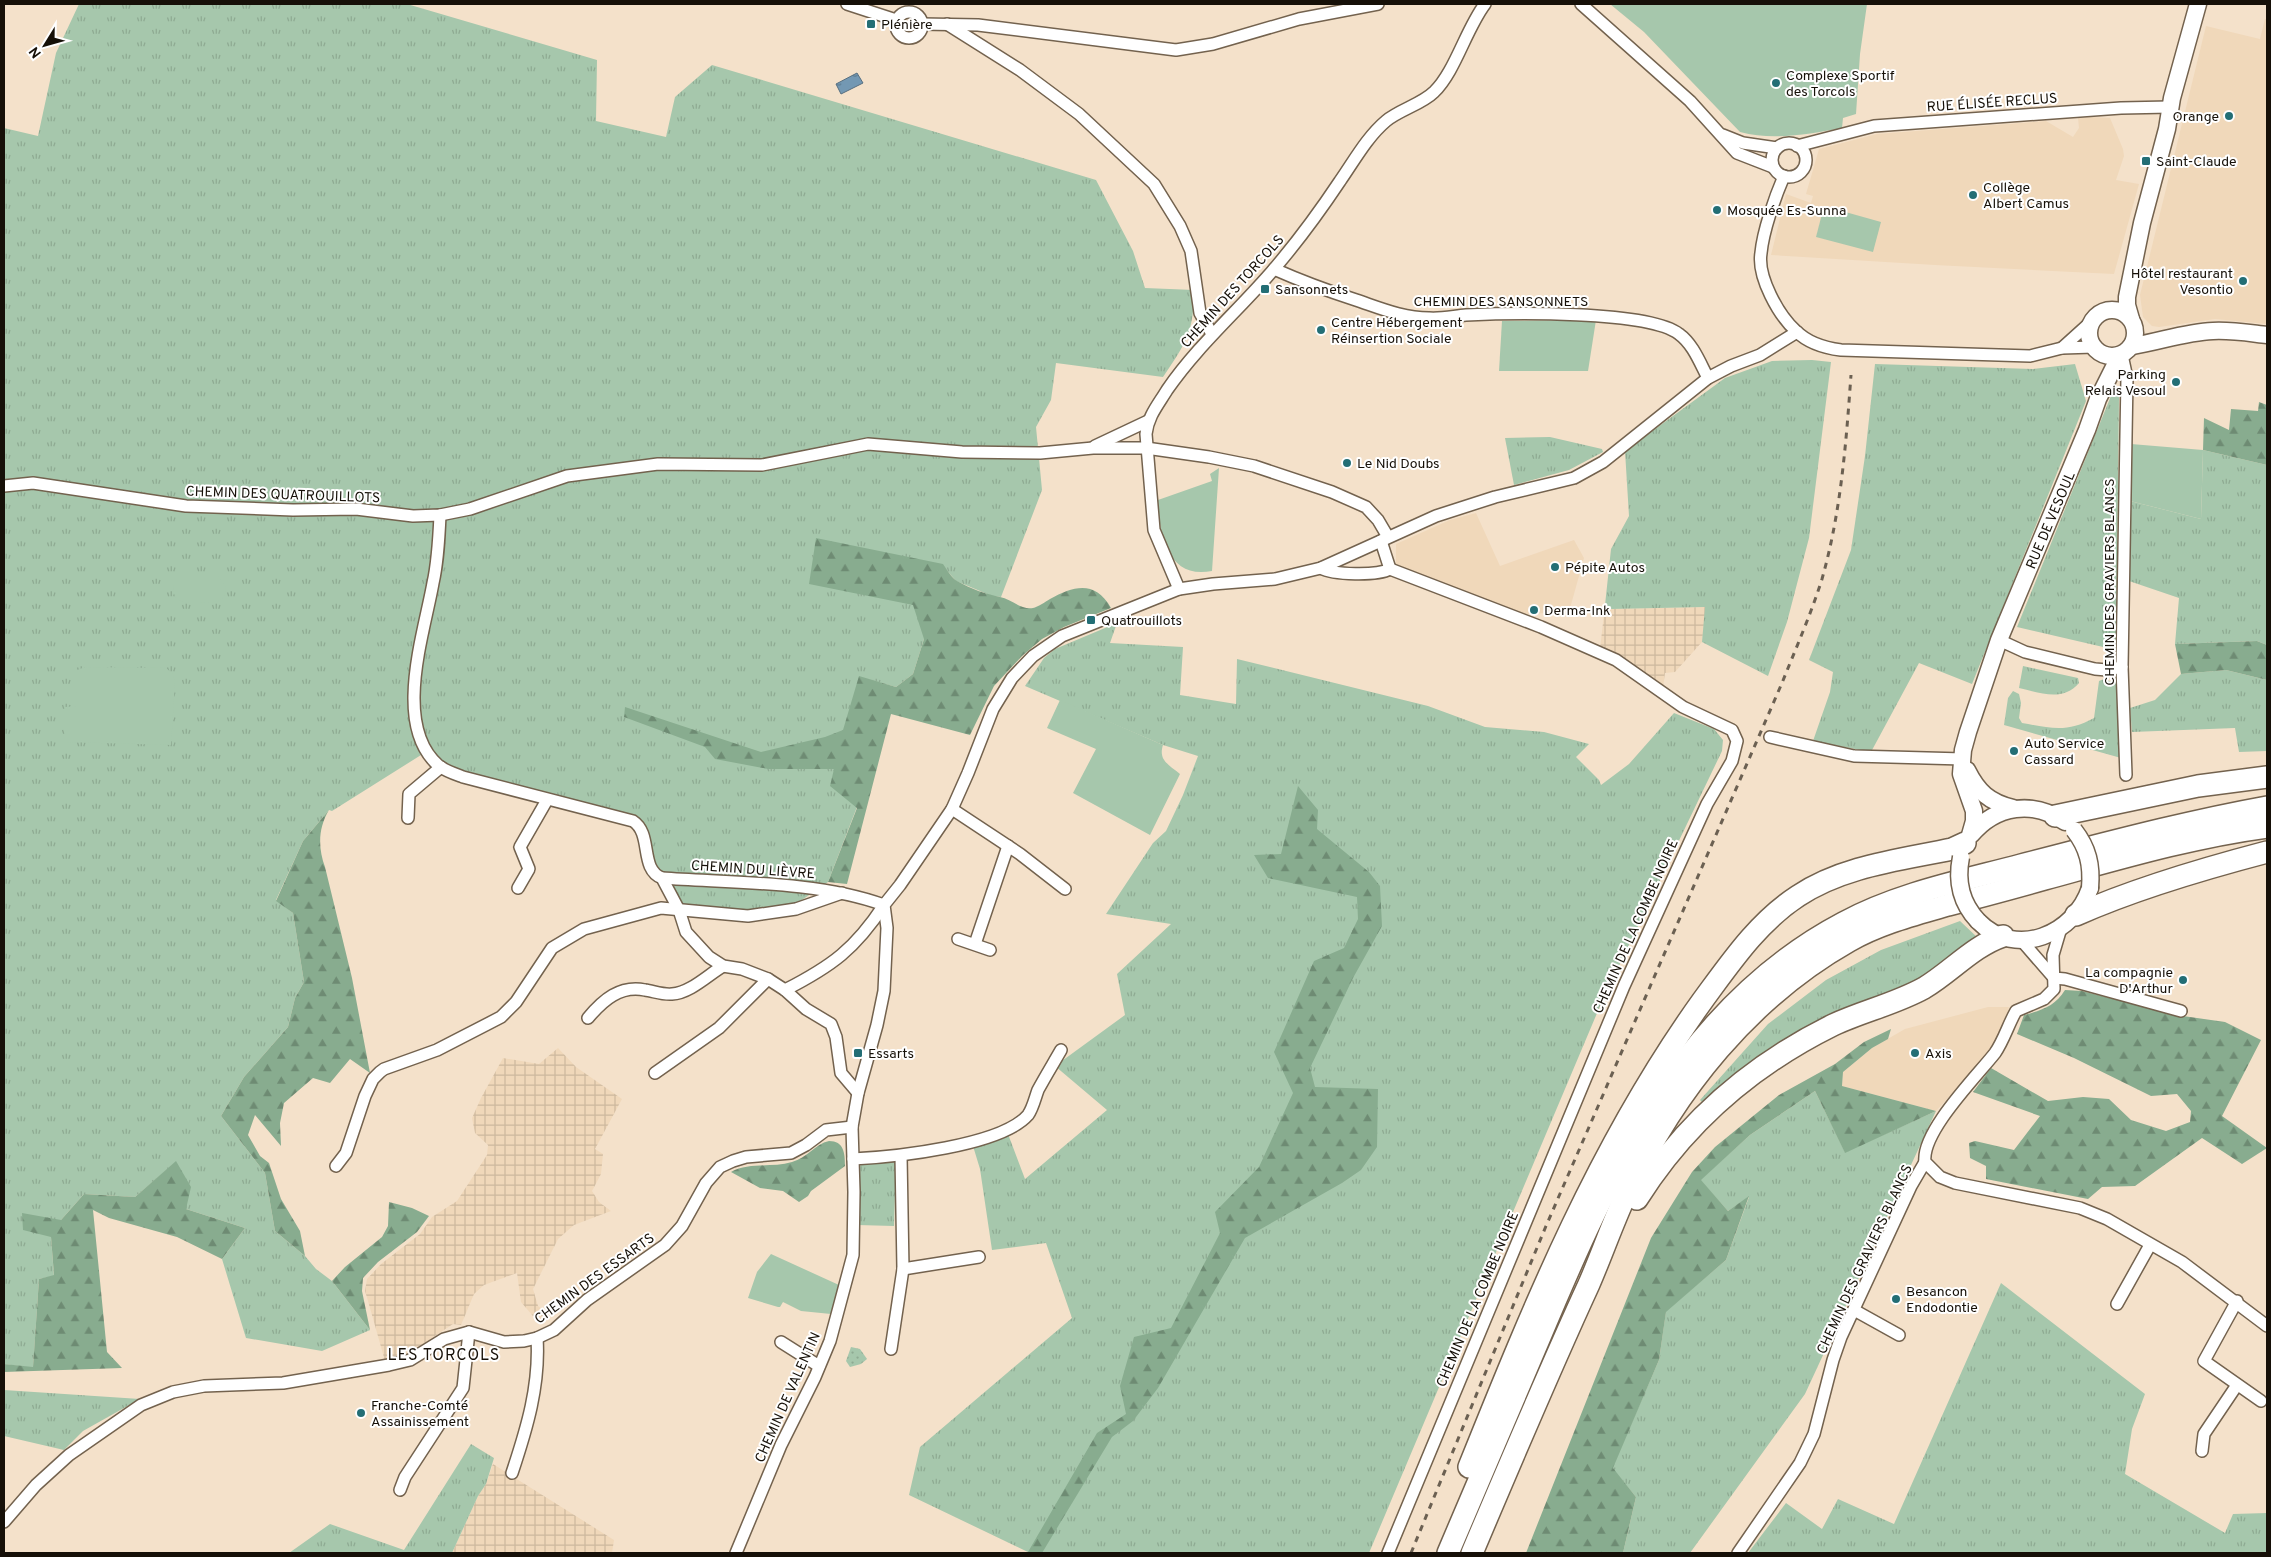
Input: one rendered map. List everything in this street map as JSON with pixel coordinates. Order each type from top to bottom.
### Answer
[{"type":"highway","points":[[2055,816],[2198,786],[2267,777]]},
{"type":"highway","points":[[1448,1553],[1570,1267],[1630,1142],[1668,1082],[1691,1052],[1718,1022],[1757,984],[1807,944],[1824,933],[1896,898],[2148,832],[2211,817],[2267,807]]},
{"type":"highway","points":[[1472,1553],[1524,1427],[1603,1252],[1626,1194],[1662,1128],[1695,1079],[1732,1034],[1753,1014],[1818,960],[1851,940],[1903,917],[2165,847],[2242,830],[2267,827]]},
{"type":"highway","points":[[1436,1553],[1482,1434],[1549,1276],[1600,1166],[1656,1070],[1719,978],[1751,937],[1779,909],[1818,884],[1862,868],[1966,845]]},
{"type":"highway","points":[[2069,921],[2095,906],[2267,852]]},
{"type":"highway","points":[[1603,1252],[1649,1180],[1672,1150],[1714,1104],[1739,1083],[1815,1034],[1923,988],[1978,948],[2012,938]]},
{"type":"main road","points":[[2125,352],[2135,339],[2127,297],[2142,223],[2167,129],[2170,107],[2198,4]]},
{"type":"main road","points":[[2142,223],[2121,282],[2107,310],[2093,320],[2089,337],[2095,349],[2107,356],[2125,352],[2171,336],[2212,330],[2267,335]]},
{"type":"main road","points":[[2107,310],[2120,311],[2150,334],[2171,336]]},
{"type":"main road","name":"RUE DE VESOUL","points":[[2095,349],[2101,392]]},
{"type":"main road","name":"RUE DE VESOUL","points":[[1966,845],[1974,816],[1961,774],[1968,732],[1999,640],[2101,392],[2125,352]]},
{"type":"main road","points":[[1963,759],[1976,788],[1983,795],[1997,804],[2013,808],[2031,808],[2055,816],[2074,830],[2087,853],[2091,868],[2090,888],[2086,898],[2069,921],[2045,936],[2012,938],[1990,931],[1978,921],[1965,904],[1960,888],[1959,868],[1966,845],[1984,822],[2013,808]]},
{"type":"street","points":[[847,4],[896,20]]},
{"type":"street","points":[[922,24],[978,25],[1176,50],[1213,44],[1299,19],[1378,4]]},
{"type":"street","name":"CHEMIN DES TORCOLS","points":[[1180,589],[1154,530],[1146,448],[1148,421],[1174,380],[1212,334],[1274,269],[1326,202],[1363,147],[1385,121],[1434,92],[1452,66],[1484,4]]},
{"type":"street","points":[[1581,4],[1690,101],[1737,153],[1774,167],[1784,176],[1798,174],[1804,166],[1805,156],[1818,141]]},
{"type":"street","points":[[910,11],[918,16],[922,24],[917,36],[909,38],[898,33],[896,20],[902,13],[910,11]]},
{"type":"street","points":[[946,23],[1020,70],[1079,114],[1154,184],[1180,226],[1191,251],[1197,278],[1200,313],[1212,334]]},
{"type":"street","points":[[974,41],[978,25]]},
{"type":"street","name":"RUE ÉLISÉE RECLUS","points":[[1798,146],[1874,126],[2121,108],[2170,107]]},
{"type":"street","points":[[1721,135],[1743,143],[1777,148],[1787,144],[1798,146],[1805,156]]},
{"type":"street","points":[[1774,167],[1772,157],[1777,148]]},
{"type":"street","points":[[1784,176],[1760,254],[1766,284],[1772,298],[1796,332],[1824,348],[2030,356],[2062,348],[2095,349]]},
{"type":"street","name":"CHEMIN DES SANSONNETS","points":[[1274,269],[1294,278],[1399,315],[1429,319],[1466,315],[1555,314],[1659,325],[1677,332],[1687,341],[1708,378]]},
{"type":"street","points":[[2062,348],[2093,320]]},
{"type":"street","points":[[785,990],[832,964],[848,951],[868,929],[952,809],[968,774],[993,709],[1012,678],[1033,656],[1062,636],[1180,589],[1275,578],[1321,568],[1424,520],[1495,497],[1561,482],[1586,472],[1603,462],[1708,378],[1731,366],[1760,355],[1796,332]]},
{"type":"street","name":"CHEMIN DES GRAVIERS BLANCS","points":[[2125,352],[2127,378],[2122,667],[2126,775]]},
{"type":"street","points":[[2101,392],[2112,384],[2126,389]]},
{"type":"street","name":"CHEMIN DES QUATROUILLOTS","points":[[1093,448],[1148,421]]},
{"type":"street","name":"CHEMIN DES QUATROUILLOTS","points":[[4,486],[33,483],[194,506],[293,510],[356,509],[413,516],[440,515],[511,497],[567,476],[658,464],[762,465],[868,444],[962,452],[1040,453],[1093,448],[1146,448],[1254,466],[1332,492],[1366,507],[1378,520],[1390,570]]},
{"type":"street","points":[[440,515],[434,582],[417,665],[414,711],[424,746],[441,767],[463,777],[633,821],[638,825],[646,843],[650,868],[656,876],[662,878],[679,910],[684,927],[691,939],[709,957],[723,966],[742,969],[768,979],[785,990],[806,1009],[831,1024],[836,1037],[841,1073],[858,1093]]},
{"type":"street","name":"CHEMIN DE LA COMBE NOIRE","points":[[1321,568],[1335,573],[1390,570],[1541,627],[1616,660],[1683,707],[1732,730],[1737,742],[1732,761],[1696,828],[1624,986],[1388,1553]]},
{"type":"street","points":[[1999,640],[2025,652],[2095,669],[2107,670],[2122,667]]},
{"type":"street","points":[[1770,737],[1854,756],[1963,759]]},
{"type":"street","points":[[408,818],[409,794],[441,767]]},
{"type":"street","points":[[518,888],[529,869],[520,847],[547,800]]},
{"type":"street","points":[[952,809],[1008,846],[1065,889]]},
{"type":"street","points":[[974,944],[1008,846]]},
{"type":"street","name":"CHEMIN DU LIÈVRE","points":[[662,878],[821,889],[857,895],[884,905]]},
{"type":"street","name":"CHEMIN DU LIÈVRE","points":[[336,1166],[346,1153],[365,1096],[373,1079],[384,1069],[437,1050],[501,1017],[516,1002],[552,948],[573,935],[584,930],[661,908],[748,916],[796,909],[842,894]]},
{"type":"street","name":"CHEMIN DE VALENTIN","points":[[736,1553],[780,1446],[819,1366],[831,1336],[853,1255],[852,1127],[858,1093],[873,1044],[884,991],[887,928],[884,905]]},
{"type":"street","points":[[2054,978],[2055,946],[2069,921]]},
{"type":"street","points":[[2012,938],[2054,978],[2065,979],[2181,1011]]},
{"type":"street","points":[[958,939],[990,950]]},
{"type":"street","points":[[588,1018],[600,1004],[618,992],[638,988],[672,994],[689,988],[723,966]]},
{"type":"street","name":"CHEMIN DES GRAVIERS BLANCS","points":[[1738,1553],[1800,1463],[1814,1434],[1833,1360],[1911,1186],[1925,1162],[1925,1151],[1948,1108],[1995,1052],[2004,1039],[2016,1011],[2050,994],[2054,989],[2054,978]]},
{"type":"street","points":[[656,1074],[719,1028],[768,979]]},
{"type":"street","points":[[853,1159],[901,1156],[956,1146],[1016,1125],[1029,1114],[1038,1091],[1061,1050]]},
{"type":"street","name":"CHEMIN DES ESSARTS","points":[[4,1522],[36,1485],[69,1454],[141,1405],[173,1392],[204,1386],[283,1383],[389,1365],[410,1360],[444,1338],[469,1332],[504,1342],[537,1338],[554,1330],[587,1300],[664,1245],[682,1226],[706,1183],[720,1168],[732,1160],[746,1157],[791,1153],[806,1145],[826,1130],[852,1127]]},
{"type":"street","points":[[891,1350],[903,1269],[901,1156]]},
{"type":"street","points":[[1925,1162],[1940,1177],[1955,1183],[2080,1208],[2107,1219],[2182,1262],[2237,1301],[2267,1326]]},
{"type":"street","points":[[2117,1304],[2150,1245]]},
{"type":"street","points":[[903,1269],[979,1257]]},
{"type":"street","points":[[2237,1301],[2204,1361],[2260,1401]]},
{"type":"street","points":[[1854,1310],[1899,1335]]},
{"type":"street","points":[[400,1490],[405,1478],[463,1388],[469,1332]]},
{"type":"street","points":[[512,1473],[527,1428],[538,1379],[537,1338]]},
{"type":"street","points":[[781,1342],[819,1366]]},
{"type":"street","points":[[2202,1451],[2204,1434],[2237,1385]]},
{"type":"shaded area","points":[[2265,19],[2267,19],[2267,324],[2215,319],[2159,327],[2152,326],[2143,317],[2140,295],[2206,26],[2260,39]]},
{"type":"shaded area","name":"Collège Albert Camus","points":[[2078,118],[2110,118],[2123,149],[2124,156],[2116,180],[2139,184],[2114,274],[1771,255],[1786,194],[1811,203],[1813,196],[1806,194],[1819,149],[1877,134],[2046,121],[2073,137],[2079,128]]},
{"type":"shaded area","points":[[1476,513],[1500,566],[1574,540],[1584,558],[1569,612],[1523,614],[1396,568],[1396,544],[1450,520]]},
{"type":"shaded area","points":[[1605,605],[1611,609],[1706,607],[1702,642],[1675,672],[1665,673],[1663,687],[1600,649]]},
{"type":"shaded area","points":[[1988,1007],[2009,1007],[1997,1044],[1936,1111],[1842,1086],[1843,1072],[1872,1048],[1905,1029]]},
{"type":"shaded area","points":[[558,1048],[576,1067],[622,1099],[595,1149],[603,1154],[601,1174],[592,1191],[599,1202],[611,1211],[574,1225],[558,1239],[533,1289],[538,1306],[550,1316],[538,1322],[521,1302],[517,1273],[484,1285],[474,1294],[461,1325],[453,1324],[403,1357],[385,1361],[365,1291],[367,1279],[381,1264],[420,1234],[432,1217],[457,1201],[487,1155],[488,1145],[475,1133],[472,1118],[503,1058],[539,1064]]},
{"type":"shaded area","points":[[493,1464],[614,1540],[612,1553],[452,1553],[478,1496],[486,1484]]},
{"type":"green space","points":[[79,4],[407,4],[597,60],[596,121],[666,137],[675,97],[712,65],[1096,180],[1133,251],[1145,288],[1194,290],[1194,304],[1187,336],[1178,355],[1163,377],[1056,363],[1051,400],[1036,427],[1042,490],[1001,597],[992,596],[956,581],[942,565],[924,639],[913,674],[896,687],[859,677],[857,807],[828,882],[780,915],[681,913],[656,871],[642,820],[443,766],[429,750],[332,811],[329,810],[303,841],[276,900],[293,913],[304,982],[295,998],[288,1027],[244,1077],[221,1116],[265,1173],[275,1231],[305,1256],[316,1269],[332,1281],[370,1330],[322,1351],[246,1338],[222,1259],[245,1228],[186,1209],[176,1162],[135,1197],[84,1194],[61,1220],[51,1237],[54,1276],[39,1279],[33,1368],[4,1364],[4,128],[38,136],[56,53]]},
{"type":"green space","name":"Complexe Sportif des Torcols","points":[[1610,4],[1867,4],[1860,54],[1856,114],[1843,118],[1842,128],[1817,132],[1791,136],[1765,136],[1740,132],[1644,32]]},
{"type":"green space","points":[[1824,206],[1881,222],[1873,252],[1816,237]]},
{"type":"green space","points":[[1596,320],[1588,371],[1499,371],[1502,321]]},
{"type":"green space","points":[[1812,360],[1831,362],[1809,538],[1787,622],[1768,676],[1702,642],[1705,607],[1611,609],[1605,605],[1611,549],[1629,516],[1625,451],[1725,378],[1772,361]]},
{"type":"green space","points":[[1875,364],[2033,369],[2075,364],[2086,401],[1972,684],[1919,663],[1871,752],[1813,741],[1830,692],[1833,672],[1809,660],[1851,550],[1865,456]]},
{"type":"green space","points":[[2113,391],[2118,393],[2119,398],[2116,650],[2017,627]]},
{"type":"green space","points":[[2259,402],[2267,405],[2267,465],[2203,450],[2204,418],[2229,430],[2231,409],[2258,411]]},
{"type":"green space","points":[[1550,437],[1602,449],[1603,452],[1569,470],[1514,485],[1505,438]]},
{"type":"green space","points":[[2131,444],[2203,450],[2201,519],[2130,501]]},
{"type":"green space","points":[[2203,450],[2267,465],[2267,645],[2257,641],[2175,644],[2179,598],[2129,581],[2130,501],[2201,519]]},
{"type":"green space","points":[[1219,468],[1212,571],[1197,572],[1185,568],[1175,561],[1168,551],[1161,526],[1158,500],[1212,481],[1210,474]]},
{"type":"green space","points":[[816,538],[943,564],[953,578],[962,584],[1024,607],[1035,607],[1067,591],[1084,588],[1098,593],[1111,608],[1064,627],[1042,639],[1022,656],[994,686],[970,735],[891,714],[847,884],[828,882],[857,808],[830,786],[834,769],[768,769],[715,759],[705,747],[624,717],[625,707],[761,752],[825,737],[843,730],[859,676],[896,687],[913,674],[924,639],[913,605],[809,584]]},
{"type":"green space","points":[[183,576],[218,576],[226,587],[225,594],[222,599],[215,602],[194,603],[178,599],[175,596],[174,585]]},
{"type":"green space","points":[[1117,623],[1110,643],[1183,647],[1180,695],[1236,704],[1237,659],[1428,706],[1485,727],[1544,732],[1589,744],[1576,757],[1599,780],[1601,785],[1629,764],[1674,713],[1714,729],[1723,740],[1722,751],[1603,999],[1369,1553],[1030,1553],[909,1495],[920,1447],[1072,1318],[1046,1243],[992,1250],[980,1169],[973,1146],[1008,1134],[1025,1179],[1107,1110],[1055,1066],[1125,1015],[1117,974],[1171,924],[1106,914],[1153,843],[1166,831],[1183,795],[1198,756],[1163,745],[1025,686],[1044,658],[1055,649]]},
{"type":"green space","points":[[2257,641],[2267,645],[2267,680],[2226,670],[2181,674],[2175,644]]},
{"type":"green space","points":[[2023,666],[2078,678],[2079,683],[2073,689],[2059,694],[2043,694],[2019,688]]},
{"type":"green space","points":[[85,667],[166,668],[172,673],[175,681],[171,745],[65,742],[65,707],[77,706],[77,670]]},
{"type":"green space","points":[[2226,670],[2267,680],[2267,751],[2239,752],[2235,728],[2132,732],[2130,708],[2155,700],[2181,674]]},
{"type":"green space","points":[[2114,678],[2118,679],[2121,758],[2004,725],[2008,698],[2013,691],[2019,694],[2021,703],[2019,718],[2022,723],[2059,728],[2084,723],[2094,718],[2099,681],[2104,679],[2112,682]]},
{"type":"green space","points":[[1060,700],[1163,745],[1163,758],[1168,765],[1180,774],[1150,835],[1073,793],[1096,749],[1047,728]]},
{"type":"green space","points":[[1298,786],[1318,810],[1317,829],[1369,872],[1380,886],[1382,926],[1353,978],[1310,1068],[1315,1087],[1378,1089],[1377,1147],[1361,1170],[1342,1183],[1245,1238],[1158,1388],[1133,1421],[1112,1437],[1042,1553],[1028,1552],[1097,1433],[1126,1414],[1120,1386],[1134,1337],[1171,1328],[1220,1233],[1215,1212],[1259,1167],[1293,1093],[1274,1052],[1314,961],[1344,948],[1358,919],[1357,897],[1268,878],[1254,855],[1281,854]]},
{"type":"green space","points":[[329,810],[321,831],[321,853],[352,978],[370,1073],[350,1059],[330,1083],[313,1078],[284,1103],[280,1123],[281,1146],[255,1115],[248,1135],[260,1156],[269,1163],[281,1199],[300,1231],[305,1256],[275,1231],[265,1173],[221,1116],[244,1077],[288,1027],[295,998],[304,982],[293,913],[276,901],[303,841]]},
{"type":"green space","points":[[1960,921],[1978,938],[1927,978],[1811,1025],[1768,1049],[1704,1104],[1700,1100],[1768,1024],[1826,980],[1881,950]]},
{"type":"green space","points":[[2065,990],[2082,991],[2176,1015],[2225,1022],[2261,1040],[2222,1116],[2267,1148],[2242,1164],[2202,1138],[2135,1186],[2102,1187],[2088,1199],[1986,1179],[1986,1166],[1970,1158],[1969,1143],[1975,1141],[2014,1150],[2040,1116],[1973,1092],[1991,1068],[2048,1101],[2083,1097],[2109,1099],[2131,1120],[2166,1131],[2190,1122],[2191,1111],[2177,1094],[2151,1096],[2074,1058],[2017,1034],[2024,1015],[2053,1004]]},
{"type":"green space","points":[[1891,1029],[1888,1039],[1872,1048],[1843,1072],[1842,1086],[1936,1111],[1845,1153],[1815,1091],[1750,1135],[1701,1180],[1728,1211],[1749,1196],[1726,1260],[1666,1312],[1659,1360],[1613,1468],[1636,1497],[1623,1553],[1526,1553],[1651,1238],[1692,1172],[1715,1147],[1779,1095],[1835,1064],[1864,1042]]},
{"type":"green space","points":[[1815,1091],[1845,1152],[1936,1111],[1805,1394],[1690,1553],[1623,1553],[1636,1497],[1612,1468],[1659,1360],[1666,1311],[1726,1260],[1749,1197],[1728,1211],[1700,1180],[1750,1135]]},
{"type":"green space","points":[[829,1141],[841,1145],[844,1152],[845,1166],[799,1202],[783,1191],[760,1188],[731,1172],[745,1167],[792,1162]]},
{"type":"green space","points":[[176,1161],[191,1187],[186,1209],[245,1228],[222,1259],[177,1237],[109,1218],[93,1210],[107,1352],[122,1368],[4,1372],[4,1364],[33,1367],[39,1279],[54,1275],[51,1237],[23,1230],[22,1213],[61,1220],[84,1194],[135,1197]]},
{"type":"green space","points":[[896,1161],[894,1226],[857,1225],[859,1167],[864,1162]]},
{"type":"green space","points":[[389,1202],[412,1208],[429,1216],[417,1232],[378,1262],[363,1278],[362,1291],[370,1330],[332,1281],[345,1267],[382,1237],[388,1226]]},
{"type":"green space","points":[[771,1254],[839,1285],[831,1314],[801,1311],[783,1302],[778,1307],[748,1298],[757,1272]]},
{"type":"green space","points":[[2001,1283],[2145,1394],[2132,1429],[2125,1474],[2225,1533],[2233,1514],[2267,1513],[2267,1553],[1748,1553],[1786,1503],[1822,1529],[1838,1499],[1894,1524]]},
{"type":"green space","points":[[851,1347],[860,1349],[867,1359],[861,1364],[850,1367],[846,1361]]},
{"type":"green space","points":[[4,1390],[140,1399],[83,1431],[64,1450],[4,1436]]},
{"type":"green space","points":[[471,1444],[494,1458],[486,1484],[478,1496],[452,1553],[289,1553],[330,1524],[404,1550]]},
{"type":"water","points":[[857,73],[863,83],[841,94],[836,84]]},
{"type":"railway","points":[[1411,1553],[1546,1226],[1782,683],[1813,605],[1822,579],[1834,529],[1845,452],[1851,375]]},
{"type":"place","name":"Plénière","points":[[871,24]]},
{"type":"place","name":"Complexe Sportif des Torcols","points":[[1776,83]]},
{"type":"place","name":"Orange","points":[[2229,116]]},
{"type":"place","name":"Saint-Claude","points":[[2146,161]]},
{"type":"place","name":"Collège Albert Camus","points":[[1973,195]]},
{"type":"place","name":"Mosquée Es-Sunna","points":[[1717,210]]},
{"type":"place","name":"Hôtel restaurant Vesontio","points":[[2243,281]]},
{"type":"place","name":"Sansonnets","points":[[1265,289]]},
{"type":"place","name":"Centre Hébergement Réinsertion Sociale","points":[[1321,330]]},
{"type":"place","name":"Parking Relais Vesoul","points":[[2176,382]]},
{"type":"place","name":"Le Nid Doubs","points":[[1347,463]]},
{"type":"place","name":"Pépite Autos","points":[[1555,567]]},
{"type":"place","name":"Derma-Ink","points":[[1534,610]]},
{"type":"place","name":"Quatrouillots","points":[[1091,620]]},
{"type":"place","name":"Auto Service Cassard","points":[[2014,751]]},
{"type":"place","name":"La compagnie D'Arthur","points":[[2183,980]]},
{"type":"place","name":"Essarts","points":[[858,1053]]},
{"type":"place","name":"Axis","points":[[1915,1053]]},
{"type":"place","name":"Besancon Endodontie","points":[[1896,1299]]},
{"type":"place","name":"Franche-Comté Assainissement","points":[[361,1413]]},
{"type":"district","name":"LES TORCOLS","points":[[444,1354]]}]
